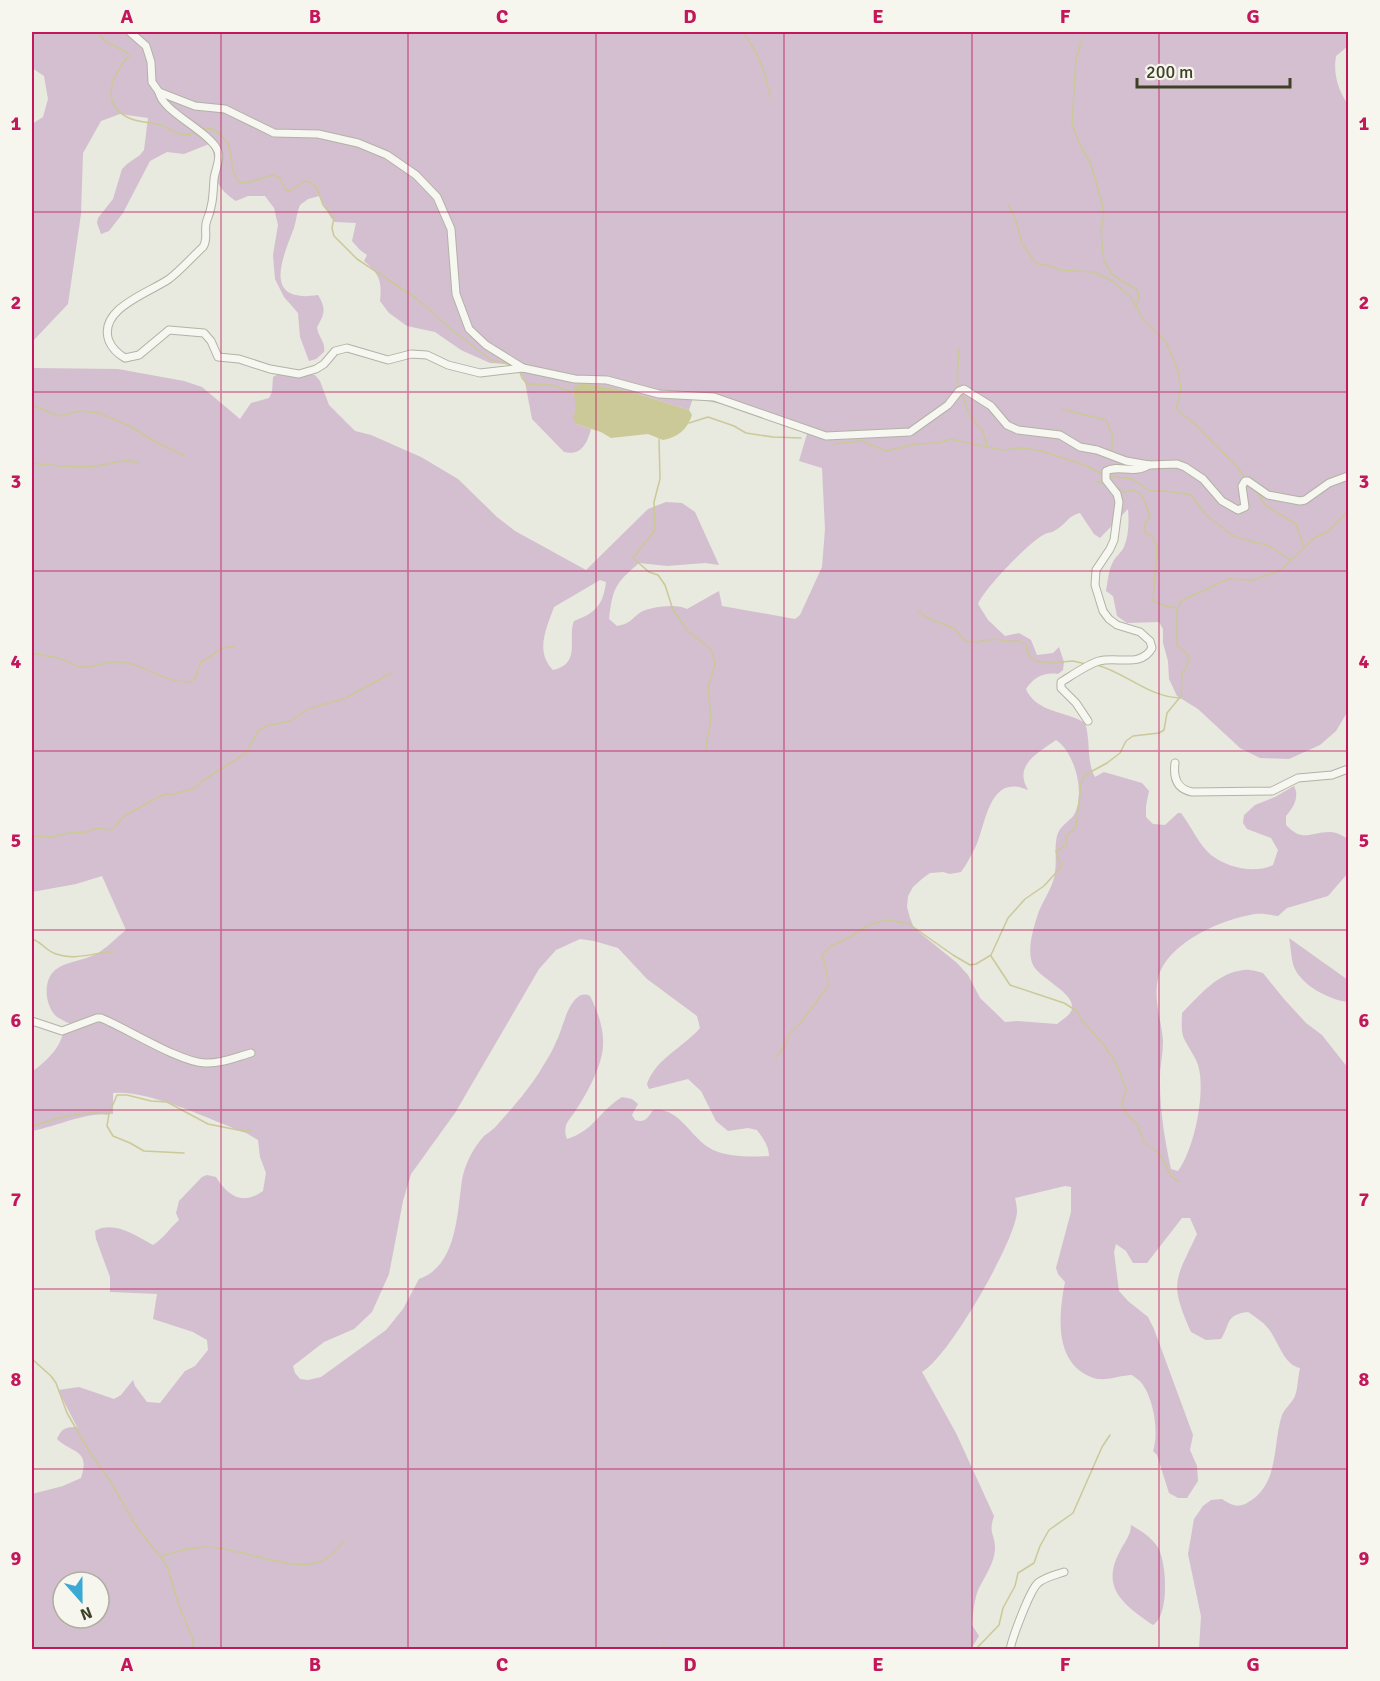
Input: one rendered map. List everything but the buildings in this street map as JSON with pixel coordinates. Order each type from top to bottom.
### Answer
[{"type":"street","points":[[130,32],[146,46],[151,62],[152,82],[162,101],[193,126],[217,150],[218,156],[214,175],[212,209],[206,222],[206,241],[167,280],[121,307],[108,324],[109,341],[120,356],[128,358],[140,355],[169,330],[204,333],[211,340],[218,357],[239,359],[295,374],[316,369],[324,364],[335,351],[346,348],[388,360],[411,354],[427,355],[448,365],[480,373],[523,368],[575,379],[607,380],[659,394],[725,399],[826,436],[910,432],[948,405],[959,391],[964,389],[991,406],[1011,427],[1027,432],[1060,435],[1080,447],[1097,450],[1126,461],[1149,465]]},
{"type":"street","points":[[159,92],[195,106],[225,109],[274,133],[318,134],[358,143],[387,155],[416,175],[437,197],[451,229],[456,294],[469,329],[481,341],[523,368]]},
{"type":"street","points":[[1088,721],[1076,703],[1061,688],[1061,682],[1095,662],[1106,659],[1139,660],[1146,657],[1152,648],[1150,641],[1140,632],[1117,625],[1106,616],[1094,582],[1099,565],[1112,544],[1119,502],[1117,494],[1106,480],[1106,471],[1111,468],[1136,470],[1149,465],[1168,463],[1185,466],[1203,479],[1229,506],[1238,510],[1245,504],[1242,486],[1245,481],[1269,495],[1300,501],[1329,483],[1348,476]]},
{"type":"street","points":[[1175,764],[1175,780],[1184,789],[1192,792],[1272,790],[1298,778],[1332,775],[1348,769]]},
{"type":"street","points":[[32,1021],[62,1031],[101,1018],[180,1056],[202,1063],[224,1061],[251,1053]]},
{"type":"street","points":[[1010,1650],[1014,1634],[1033,1588],[1043,1579],[1064,1572]]},
{"type":"shaded area","points":[[32,32],[1348,32],[1348,46],[1336,56],[1335,62],[1337,82],[1348,104],[1348,711],[1336,731],[1320,745],[1289,759],[1260,758],[1240,748],[1198,709],[1177,696],[1169,679],[1163,629],[1159,622],[1127,623],[1117,616],[1113,596],[1106,591],[1111,565],[1126,542],[1128,509],[1100,538],[1094,534],[1080,513],[1072,516],[1058,529],[1038,538],[1019,555],[998,577],[978,604],[988,620],[1005,636],[1019,633],[1031,640],[1037,655],[1053,653],[1059,647],[1064,662],[1063,670],[1058,674],[1040,676],[1026,689],[1037,703],[1085,723],[1090,764],[1095,777],[1104,772],[1142,783],[1149,791],[1146,817],[1153,824],[1165,825],[1181,813],[1203,846],[1218,860],[1241,868],[1266,868],[1273,865],[1278,850],[1271,838],[1247,829],[1243,823],[1244,815],[1255,805],[1294,786],[1296,798],[1286,816],[1286,825],[1297,834],[1333,832],[1348,839],[1348,873],[1328,896],[1287,908],[1278,916],[1258,914],[1242,917],[1212,927],[1197,935],[1172,954],[1163,966],[1158,979],[1157,1003],[1163,1042],[1160,1078],[1161,1105],[1171,1169],[1178,1171],[1184,1162],[1193,1137],[1199,1108],[1198,1065],[1183,1036],[1182,1013],[1217,980],[1246,970],[1263,973],[1306,1023],[1322,1035],[1348,1068],[1348,1649],[1199,1649],[1201,1616],[1188,1554],[1194,1519],[1203,1506],[1211,1500],[1222,1499],[1234,1505],[1243,1505],[1258,1495],[1265,1486],[1273,1464],[1282,1415],[1295,1396],[1300,1368],[1289,1362],[1267,1327],[1248,1312],[1232,1318],[1221,1339],[1206,1340],[1191,1332],[1177,1291],[1180,1272],[1197,1234],[1190,1218],[1182,1218],[1147,1263],[1133,1263],[1126,1251],[1116,1244],[1114,1252],[1119,1291],[1148,1317],[1193,1435],[1190,1450],[1197,1466],[1198,1481],[1187,1498],[1178,1498],[1169,1493],[1157,1455],[1153,1451],[1156,1435],[1154,1417],[1150,1400],[1142,1384],[1132,1375],[1106,1379],[1091,1377],[1079,1370],[1064,1349],[1061,1308],[1065,1282],[1056,1268],[1071,1212],[1071,1187],[1065,1186],[1015,1198],[1017,1212],[1013,1227],[993,1272],[948,1345],[922,1372],[956,1433],[994,1516],[992,1530],[995,1553],[976,1597],[972,1625],[979,1636],[971,1649],[32,1649],[32,1494],[63,1486],[81,1478],[83,1469],[83,1462],[78,1453],[57,1439],[65,1429],[77,1427],[58,1390],[79,1387],[114,1399],[121,1395],[133,1380],[147,1402],[160,1403],[185,1371],[195,1366],[208,1350],[207,1340],[193,1332],[153,1319],[157,1294],[110,1292],[110,1277],[95,1231],[102,1228],[117,1228],[153,1245],[179,1220],[176,1213],[179,1201],[202,1177],[207,1175],[216,1177],[231,1194],[248,1198],[263,1191],[266,1173],[260,1157],[258,1140],[198,1114],[144,1096],[113,1093],[113,1114],[81,1117],[32,1131],[32,1072],[56,1049],[63,1032],[78,1027],[57,1017],[49,1006],[47,985],[49,978],[63,965],[96,954],[126,930],[102,876],[76,884],[32,892],[32,368],[118,369],[184,381],[202,387],[240,419],[251,403],[269,398],[272,392],[273,377],[288,373],[315,375],[320,381],[329,405],[355,431],[371,435],[421,457],[458,479],[515,531],[586,570],[648,509],[666,502],[682,503],[695,512],[719,565],[705,563],[667,566],[639,563],[616,587],[609,619],[617,626],[628,623],[641,612],[651,609],[670,606],[687,609],[719,591],[722,606],[795,619],[800,615],[822,567],[825,529],[822,468],[799,461],[807,434],[754,411],[693,398],[689,410],[635,393],[573,392],[576,400],[576,424],[591,429],[582,448],[575,452],[564,452],[532,419],[525,382],[521,374],[508,364],[490,363],[461,350],[435,332],[407,326],[389,313],[380,301],[379,279],[374,270],[364,261],[367,255],[352,241],[356,223],[335,222],[319,196],[308,199],[300,205],[280,276],[282,285],[289,292],[300,296],[318,295],[322,304],[323,315],[317,327],[324,345],[324,352],[316,359],[309,361],[300,337],[298,313],[284,297],[275,279],[273,255],[278,225],[274,208],[265,196],[248,196],[236,201],[224,191],[214,172],[214,155],[209,144],[184,154],[167,152],[150,161],[123,213],[109,231],[101,234],[97,223],[98,218],[113,199],[122,169],[144,150],[148,118],[120,114],[101,121],[83,153],[81,214],[68,304],[32,342],[32,124],[43,117],[48,99],[44,76],[32,68]],"holes":[[[600,580],[606,582],[600,603],[593,611],[574,621],[571,656],[562,667],[553,670],[544,656],[543,648],[545,632],[554,607]],[[1056,740],[1069,754],[1077,774],[1079,797],[1074,815],[1058,832],[1054,877],[1037,917],[1030,952],[1033,965],[1068,996],[1072,1010],[1057,1024],[1005,1022],[980,998],[968,975],[957,963],[914,928],[907,907],[908,896],[913,887],[930,873],[961,872],[975,848],[986,815],[997,795],[1004,788],[1015,786],[1028,790],[1024,781],[1026,767],[1035,755]],[[580,939],[618,948],[647,979],[697,1016],[700,1028],[657,1067],[647,1084],[649,1089],[688,1079],[701,1091],[716,1121],[728,1131],[748,1128],[757,1130],[767,1145],[769,1156],[733,1155],[713,1150],[697,1138],[678,1118],[663,1110],[653,1110],[646,1120],[635,1120],[632,1115],[638,1104],[632,1099],[622,1097],[584,1131],[567,1139],[566,1125],[592,1083],[603,1047],[599,1017],[590,996],[581,995],[570,1006],[553,1048],[533,1081],[496,1126],[484,1136],[470,1157],[462,1180],[453,1237],[441,1263],[432,1272],[419,1279],[403,1309],[386,1330],[321,1377],[300,1379],[293,1366],[324,1342],[354,1329],[372,1312],[389,1274],[403,1201],[411,1174],[455,1113],[539,969],[556,950]]]},
{"type":"shaded area","points":[[583,383],[635,393],[689,410],[692,415],[685,429],[668,439],[663,440],[648,434],[611,438],[601,432],[576,424],[573,417],[576,409],[574,387]]},
{"type":"shaded area","points":[[1289,938],[1348,980],[1348,1002],[1325,995],[1303,980],[1294,967]]},
{"type":"shaded area","points":[[1131,1525],[1155,1543],[1163,1563],[1164,1600],[1162,1611],[1153,1625],[1125,1603],[1114,1585],[1114,1564],[1129,1536]]},
{"type":"waterway","points":[[98,32],[105,41],[126,52],[129,56],[118,71],[111,89],[114,105],[120,112],[132,119],[157,124],[181,134],[196,132]]},
{"type":"waterway","points":[[743,32],[761,63],[770,98]]},
{"type":"waterway","points":[[1082,39],[1076,60],[1072,124],[1090,162],[1101,199],[1104,215],[1101,232],[1104,261],[1113,275],[1137,290],[1139,297],[1136,307]]},
{"type":"waterway","points":[[201,130],[210,128],[226,140],[239,182],[247,183],[273,175],[280,178],[285,189],[290,191],[304,181],[312,183],[317,188],[323,205],[334,218],[332,228],[334,236],[357,259],[416,298],[491,360],[512,365]]},
{"type":"waterway","points":[[1008,205],[1016,221],[1022,243],[1034,261],[1040,265],[1048,265],[1060,270],[1094,272],[1112,281],[1131,297],[1143,319],[1166,342],[1178,371],[1181,390],[1176,409],[1194,423],[1245,478]]},
{"type":"waterway","points":[[959,349],[957,381],[959,388]]},
{"type":"waterway","points":[[519,370],[527,384],[552,385],[573,392]]},
{"type":"waterway","points":[[961,392],[971,418],[983,431],[987,446]]},
{"type":"waterway","points":[[32,405],[59,416],[80,411],[99,413],[130,426],[185,456]]},
{"type":"waterway","points":[[1062,409],[1106,420],[1112,435],[1112,453]]},
{"type":"waterway","points":[[689,423],[708,417],[746,433],[801,438]]},
{"type":"waterway","points":[[659,439],[660,479],[654,502],[655,530],[633,558],[649,572],[658,575],[665,585],[673,610],[688,631],[711,649],[715,664],[708,687],[711,719],[705,752]]},
{"type":"waterway","points":[[834,444],[862,441],[886,451],[950,439],[1002,450],[1023,448],[1038,450],[1085,465],[1102,474]]},
{"type":"waterway","points":[[32,463],[81,467],[122,461],[138,463]]},
{"type":"waterway","points":[[1109,476],[1132,479],[1150,491],[1191,495],[1207,516],[1235,537],[1270,546],[1290,560]]},
{"type":"waterway","points":[[1097,482],[1105,483]]},
{"type":"waterway","points":[[1113,484],[1124,492],[1136,491],[1143,496],[1150,516],[1145,524],[1145,533],[1153,536],[1157,548],[1153,601],[1177,608]]},
{"type":"waterway","points":[[1256,490],[1265,505],[1296,524],[1304,547]]},
{"type":"waterway","points":[[776,1057],[786,1044],[790,1032],[799,1025],[828,986],[822,955],[831,946],[871,924],[888,920],[909,924],[970,965],[991,955],[1008,918],[1025,899],[1044,886],[1061,867],[1056,851],[1066,845],[1066,836],[1076,827],[1081,784],[1085,775],[1120,753],[1126,741],[1133,736],[1159,733],[1164,730],[1167,713],[1181,696],[1182,674],[1189,661],[1187,654],[1177,645],[1177,611],[1181,601],[1228,579],[1253,580],[1281,570],[1314,538],[1329,531],[1348,511]]},
{"type":"waterway","points":[[917,610],[926,617],[955,629],[965,641],[995,639],[1020,641],[1026,645],[1029,656],[1035,661],[1050,663],[1073,661],[1086,664]]},
{"type":"waterway","points":[[32,653],[60,659],[81,667],[125,662],[172,680],[188,682],[194,680],[201,662],[223,648],[234,646]]},
{"type":"waterway","points":[[1097,665],[1158,694],[1180,698]]},
{"type":"waterway","points":[[32,836],[52,837],[87,832],[97,828],[110,830],[124,816],[165,794],[195,788],[202,781],[246,753],[258,731],[266,726],[290,721],[308,709],[346,698],[391,673]]},
{"type":"waterway","points":[[32,939],[53,953],[63,956],[114,952]]},
{"type":"waterway","points":[[991,956],[1010,985],[1064,1003],[1077,1011],[1080,1018],[1116,1063],[1126,1089],[1122,1104],[1125,1112],[1138,1125],[1144,1143],[1160,1154],[1171,1176],[1179,1182]]},
{"type":"waterway","points":[[184,1153],[144,1151],[113,1136],[107,1126],[117,1095],[167,1102],[208,1124],[243,1131],[251,1130]]},
{"type":"waterway","points":[[32,1126],[78,1114],[108,1114]]},
{"type":"waterway","points":[[32,1359],[56,1383],[67,1413],[89,1451],[110,1481],[138,1529],[164,1561],[193,1639],[193,1650]]},
{"type":"waterway","points":[[975,1650],[999,1625],[1003,1608],[1015,1586],[1018,1573],[1034,1563],[1049,1530],[1073,1513],[1102,1447],[1110,1435]]},
{"type":"waterway","points":[[162,1556],[190,1548],[207,1547],[283,1562],[312,1564],[327,1558],[344,1541]]},
{"type":"waterway","points":[[663,1645],[667,1650]]}]
